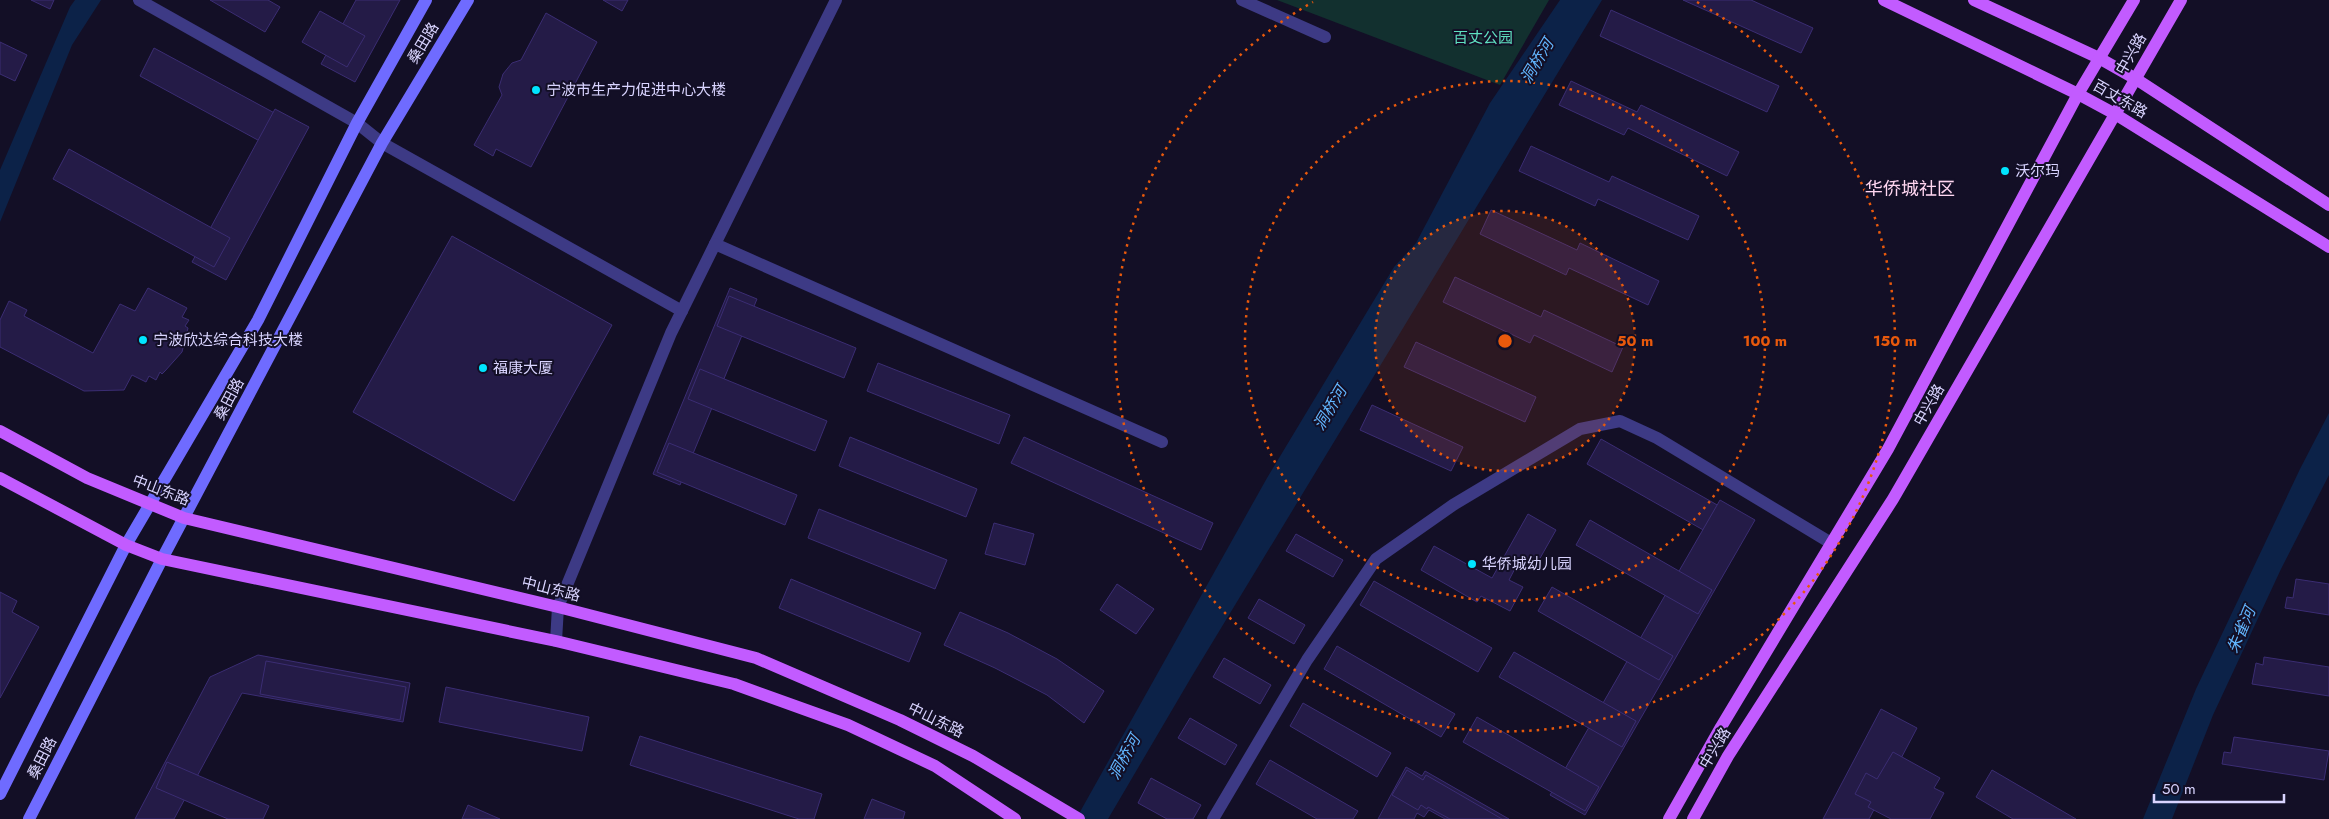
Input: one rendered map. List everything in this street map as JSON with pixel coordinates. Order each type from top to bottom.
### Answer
[{"type":"main road","name":"桑田路","points":[[0,794],[126,545],[258,320],[357,123],[426,0]]},
{"type":"main road","name":"桑田路","points":[[29,819],[162,559],[382,143],[468,0]]},
{"type":"main road","name":"百丈东路","points":[[1884,0],[2078,94],[2115,114],[2329,247]]},
{"type":"main road","name":"百丈东路","points":[[1974,0],[2099,58],[2136,79],[2329,206]]},
{"type":"main road","name":"中兴路","points":[[1669,819],[1888,449],[2078,94],[2134,0]]},
{"type":"main road","name":"中兴路","points":[[1693,819],[1728,756],[1893,500],[2181,0]]},
{"type":"main road","name":"中山东路","points":[[0,431],[87,478],[184,518],[558,606],[756,658],[908,724],[973,756],[1079,819]]},
{"type":"main road","points":[[0,478],[126,545],[162,559],[556,641],[734,684],[848,726],[935,766],[1015,819]]},
{"type":"street","points":[[140,0],[357,123],[382,143],[682,311]]},
{"type":"street","points":[[556,641],[558,606],[682,311],[836,0]]},
{"type":"street","points":[[1242,0],[1325,37]]},
{"type":"street","points":[[715,244],[1162,442]]},
{"type":"street","points":[[1213,819],[1307,660],[1376,559],[1453,505],[1580,429],[1620,421],[1650,434],[1831,543]]},
{"type":"green space","name":"百丈公园","points":[[1277,0],[1549,0],[1500,85]]},
{"type":"water","points":[[75,0],[101,0],[72,45],[0,222],[0,170],[70,7]]},
{"type":"water","name":"洞桥河","points":[[1560,0],[1602,0],[1192,676],[1108,819],[1076,819],[1267,478],[1394,267],[1416,243],[1490,103]]},
{"type":"water","name":"朱雀河","points":[[2329,413],[2329,475],[2281,569],[2213,715],[2172,819],[2143,819],[2196,689],[2300,469]]},
{"type":"building","points":[[31,0],[54,0],[50,9]]},
{"type":"building","points":[[210,0],[268,0],[280,7],[265,32]]},
{"type":"building","points":[[356,0],[400,0],[355,82],[321,64]]},
{"type":"building","points":[[603,0],[628,0],[622,11]]},
{"type":"building","points":[[1683,0],[1751,0],[1813,28],[1801,53]]},
{"type":"building","points":[[1611,10],[1779,86],[1767,112],[1600,36]]},
{"type":"building","points":[[320,11],[365,36],[347,67],[302,42]]},
{"type":"building","name":"宁波市生产力促进中心大楼","points":[[546,13],[597,42],[531,167],[496,149],[493,156],[474,145],[502,95],[499,87],[503,74],[512,63],[521,60]]},
{"type":"building","points":[[0,42],[27,55],[15,81],[0,74]]},
{"type":"building","points":[[154,48],[293,123],[278,151],[140,76]]},
{"type":"building","points":[[1571,81],[1637,112],[1641,105],[1739,152],[1727,176],[1628,128],[1624,135],[1559,105]]},
{"type":"building","points":[[275,109],[309,127],[226,280],[192,262]]},
{"type":"building","points":[[1531,146],[1609,182],[1612,176],[1699,216],[1688,240],[1598,199],[1595,206],[1519,171]]},
{"type":"building","points":[[69,149],[230,238],[214,267],[53,179]]},
{"type":"building","points":[[1491,210],[1577,250],[1580,243],[1659,281],[1648,305],[1569,268],[1566,275],[1480,234]]},
{"type":"building","name":"福康大厦","points":[[452,236],[612,325],[514,501],[353,412]]},
{"type":"building","points":[[1455,277],[1541,317],[1544,310],[1623,347],[1612,372],[1534,335],[1530,343],[1443,302]]},
{"type":"building","name":"宁波欣达综合科技大楼","points":[[148,288],[187,308],[182,317],[189,320],[185,326],[188,328],[182,352],[162,374],[160,372],[156,380],[149,376],[146,382],[132,375],[124,390],[84,391],[0,347],[0,320],[9,301],[27,310],[24,316],[93,353],[120,304],[135,311]]},
{"type":"building","points":[[730,288],[757,299],[680,485],[653,474]]},
{"type":"building","points":[[729,296],[856,348],[844,378],[717,326]]},
{"type":"building","points":[[1416,342],[1536,397],[1525,422],[1404,367]]},
{"type":"building","points":[[878,363],[1010,415],[999,444],[867,391]]},
{"type":"building","points":[[700,369],[827,421],[815,451],[688,399]]},
{"type":"building","points":[[1372,405],[1463,447],[1451,471],[1360,430]]},
{"type":"building","points":[[850,437],[977,489],[966,517],[839,466]]},
{"type":"building","points":[[1024,437],[1213,523],[1201,550],[1011,463]]},
{"type":"building","points":[[1601,439],[1749,523],[1735,548],[1587,464]]},
{"type":"building","points":[[669,443],[797,495],[785,525],[657,472]]},
{"type":"building","points":[[1720,500],[1755,520],[1585,815],[1550,795]]},
{"type":"building","points":[[819,509],[947,560],[935,589],[808,538]]},
{"type":"building","points":[[1528,514],[1556,530],[1535,567],[1520,559],[1509,580],[1523,587],[1510,611],[1481,596],[1477,602],[1421,570],[1434,546],[1492,578]]},
{"type":"building","points":[[1590,520],[1712,590],[1698,614],[1576,545]]},
{"type":"building","points":[[994,523],[1034,534],[1025,565],[985,554]]},
{"type":"building","points":[[1296,534],[1343,560],[1333,577],[1286,551]]},
{"type":"building","points":[[791,579],[921,633],[909,662],[779,608]]},
{"type":"building","points":[[2296,579],[2329,584],[2329,615],[2285,608],[2287,597],[2293,598]]},
{"type":"building","points":[[1374,581],[1492,648],[1478,672],[1360,605]]},
{"type":"building","points":[[1117,584],[1154,609],[1136,634],[1100,610]]},
{"type":"building","points":[[1552,587],[1673,656],[1659,680],[1538,611]]},
{"type":"building","points":[[0,592],[17,601],[12,612],[39,627],[0,698]]},
{"type":"building","points":[[1259,599],[1305,625],[1294,644],[1248,618]]},
{"type":"building","points":[[960,612],[1008,633],[1057,659],[1104,691],[1084,723],[1047,695],[995,668],[944,645]]},
{"type":"building","points":[[1337,646],[1455,714],[1441,737],[1324,669]]},
{"type":"building","points":[[1514,652],[1636,721],[1622,747],[1499,677]]},
{"type":"building","points":[[258,655],[410,683],[403,722],[242,693],[174,819],[135,819],[210,677]]},
{"type":"building","points":[[2264,657],[2329,667],[2329,696],[2252,684],[2256,663],[2263,665]]},
{"type":"building","points":[[1224,658],[1271,685],[1260,704],[1213,677]]},
{"type":"building","points":[[266,661],[406,687],[400,720],[260,694]]},
{"type":"building","points":[[446,687],[589,717],[582,751],[439,722]]},
{"type":"building","points":[[1303,703],[1391,753],[1377,777],[1290,726]]},
{"type":"building","points":[[1881,709],[1917,728],[1869,819],[1823,819]]},
{"type":"building","points":[[1477,717],[1599,787],[1585,811],[1463,742]]},
{"type":"building","points":[[1190,718],[1237,745],[1225,765],[1178,738]]},
{"type":"building","points":[[640,736],[822,794],[814,819],[799,819],[630,765]]},
{"type":"building","points":[[2234,737],[2329,751],[2324,780],[2222,764],[2224,752],[2231,753]]},
{"type":"building","points":[[1893,752],[1940,778],[1934,788],[1944,793],[1930,819],[1891,819],[1868,807],[1871,802],[1855,794],[1866,773],[1877,779]]},
{"type":"building","points":[[1270,760],[1358,811],[1353,819],[1317,819],[1256,784]]},
{"type":"building","points":[[167,762],[269,806],[263,819],[228,819],[156,788]]},
{"type":"building","points":[[1406,767],[1422,776],[1425,771],[1509,819],[1445,819],[1429,810],[1424,817],[1417,813],[1414,819],[1378,819]]},
{"type":"building","points":[[1407,770],[1423,780],[1426,775],[1502,819],[1450,819],[1421,805],[1418,810],[1392,795]]},
{"type":"building","points":[[1992,770],[2076,819],[2013,819],[1976,797]]},
{"type":"building","points":[[1151,778],[1201,805],[1193,819],[1167,819],[1138,803]]},
{"type":"building","points":[[872,799],[905,812],[903,819],[864,819]]},
{"type":"building","points":[[468,805],[500,819],[462,819]]},
{"type":"place","name":"宁波市生产力促进中心大楼","points":[[536,90]]},
{"type":"place","name":"沃尔玛","points":[[2005,171]]},
{"type":"place","name":"宁波欣达综合科技大楼","points":[[143,340]]},
{"type":"place","name":"福康大厦","points":[[483,368]]},
{"type":"place","name":"华侨城幼儿园","points":[[1472,564]]},
{"type":"district","name":"华侨城社区","points":[[1910,189]]}]
